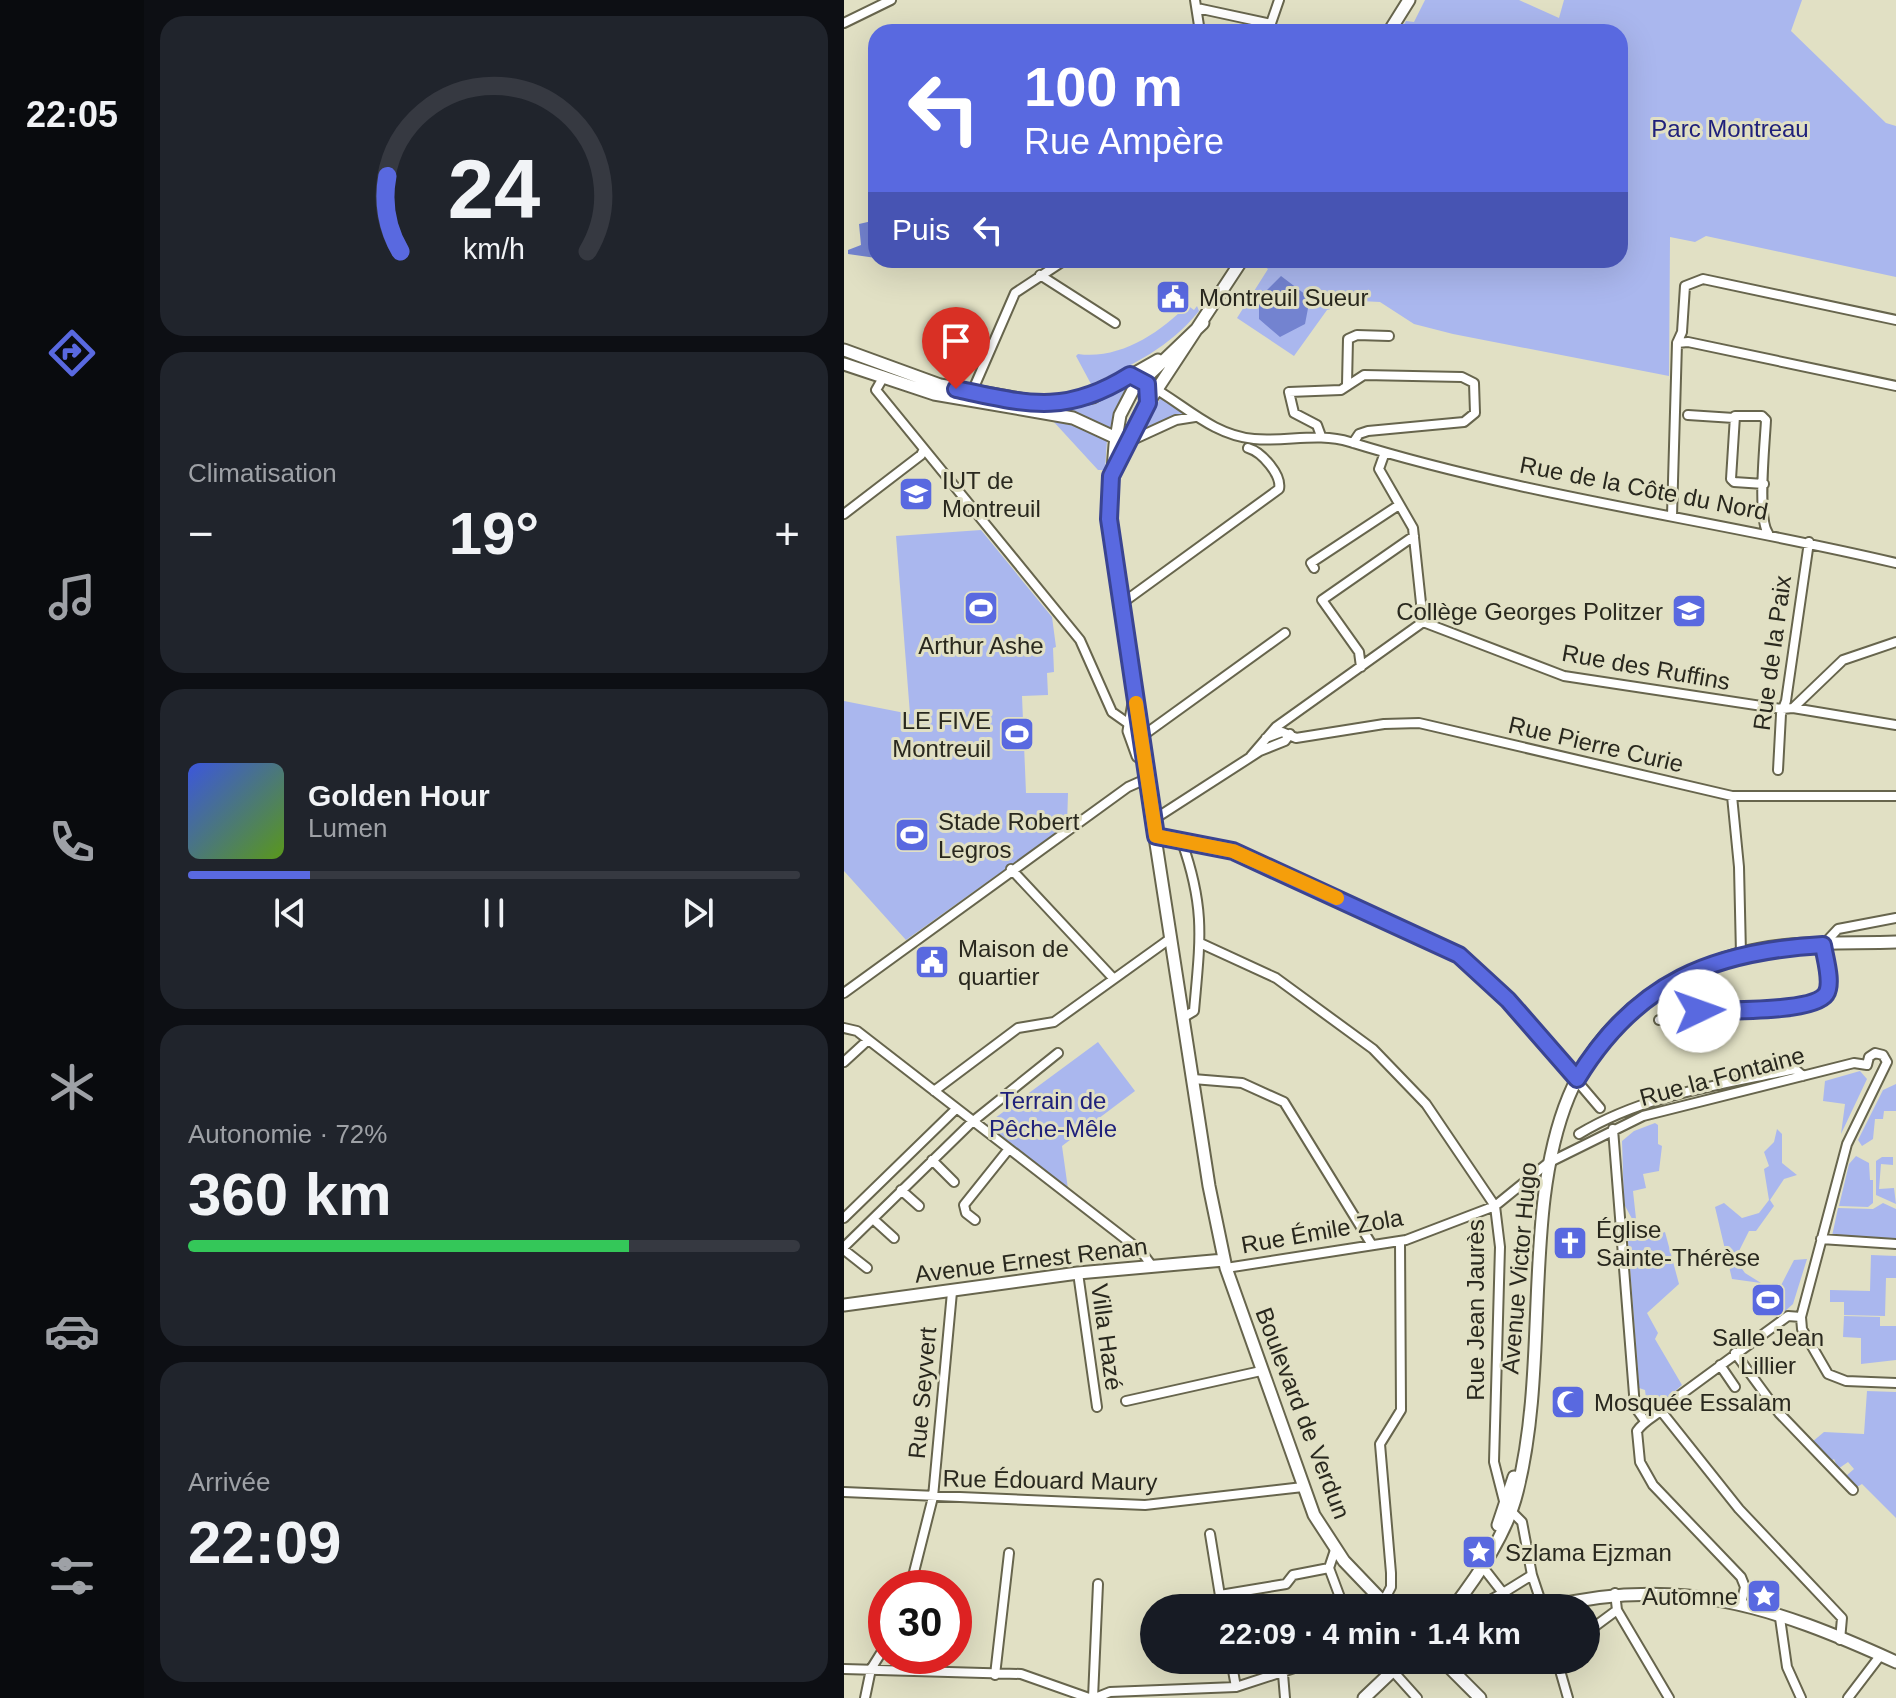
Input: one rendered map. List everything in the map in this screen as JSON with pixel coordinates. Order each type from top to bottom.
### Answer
[{"type":"main road","points":[[1394,24],[1409,0]]},
{"type":"main road","points":[[1122,440],[1159,390],[1237,268]]},
{"type":"main road","points":[[1145,776],[1109,519],[1111,476],[1122,440],[1125,403],[1166,357],[1203,323]]},
{"type":"main road","points":[[844,350],[940,385],[1039,404],[1070,403],[1093,397],[1166,357]]},
{"type":"main road","points":[[844,364],[966,401],[1073,418],[1122,440]]},
{"type":"main road","points":[[1130,375],[1144,382]]},
{"type":"main road","points":[[1144,382],[1148,403]]},
{"type":"main road","points":[[1135,699],[1130,718],[1145,776]]},
{"type":"main road","name":"Boulevard de Verdun","points":[[1145,776],[1225,1264],[1303,1487],[1335,1550],[1376,1594]]},
{"type":"main road","name":"Avenue Victor Hugo","points":[[1463,1594],[1492,1548],[1525,1450],[1548,1163],[1563,1107],[1577,1079],[1626,1013],[1663,987],[1741,954],[1823,945],[1896,942]]},
{"type":"main road","name":"Avenue Ernest Renan","points":[[844,1305],[1078,1273],[1152,1266],[1225,1264]]},
{"type":"main road","points":[[1600,1596],[1664,1592],[1741,1604],[1896,1662]]},
{"type":"main road","points":[[1364,1698],[1389,1674]]},
{"type":"main road","points":[[1456,1674],[1480,1698]]},
{"type":"street","points":[[844,23],[891,0]]},
{"type":"street","points":[[1271,24],[1279,0]]},
{"type":"street","points":[[1199,24],[1196,4],[1258,24]]},
{"type":"street","points":[[972,392],[1015,293],[1052,268]]},
{"type":"street","points":[[1040,275],[1115,323]]},
{"type":"street","points":[[1672,516],[1677,343],[1682,332],[1685,286],[1696,279],[1896,320]]},
{"type":"street","points":[[1347,384],[1348,339],[1357,335],[1389,336]]},
{"type":"street","points":[[1677,343],[1896,386]]},
{"type":"street","points":[[1321,436],[1317,425],[1294,413],[1289,392],[1336,392],[1364,375],[1462,377],[1471,380],[1476,389],[1475,413],[1464,422],[1368,431],[1359,434],[1353,443]]},
{"type":"street","points":[[884,376],[876,390],[1088,651],[1112,712],[1130,718]]},
{"type":"street","points":[[1144,382],[1195,417],[1253,439],[1321,436],[1353,443],[1384,455],[1379,469],[1414,536],[1423,622],[1296,713],[1266,738],[1251,756]]},
{"type":"street","points":[[1688,415],[1762,416],[1766,420],[1764,527],[1768,533]]},
{"type":"street","points":[[1122,440],[1176,420],[1195,417]]},
{"type":"street","points":[[1734,418],[1731,479],[1734,482],[1764,484]]},
{"type":"street","points":[[1121,604],[1279,489],[1279,479],[1258,451],[1248,448]]},
{"type":"street","points":[[844,514],[921,455],[924,449]]},
{"type":"street","name":"Rue de la Côte du Nord","points":[[1384,455],[1672,516],[1768,533],[1896,563]]},
{"type":"street","points":[[1314,568],[1311,563],[1399,505]]},
{"type":"street","points":[[1361,667],[1359,652],[1322,600],[1414,536]]},
{"type":"street","name":"Rue de la Paix","points":[[1778,770],[1782,709],[1809,542]]},
{"type":"street","name":"Rue des Ruffins","points":[[1423,622],[1564,676],[1896,725]]},
{"type":"street","points":[[1141,737],[1285,633]]},
{"type":"street","points":[[1793,708],[1843,660],[1896,642]]},
{"type":"street","points":[[1290,734],[1296,713]]},
{"type":"street","name":"Rue Pierre Curie","points":[[1266,738],[1282,732],[1296,738],[1384,724],[1425,724],[1732,796],[1896,796]]},
{"type":"street","name":"Rue Pierre Curie","points":[[1153,820],[1251,756],[1285,741],[1290,734]]},
{"type":"street","points":[[844,993],[1011,869],[1145,776]]},
{"type":"street","points":[[1732,796],[1739,867],[1741,954]]},
{"type":"street","points":[[1156,836],[1233,851],[1459,955],[1508,1000],[1600,1108]]},
{"type":"street","points":[[1182,842],[1199,896],[1200,943],[1194,1011],[1184,1017]]},
{"type":"street","points":[[1011,869],[1113,978]]},
{"type":"street","points":[[1659,1020],[1699,1011],[1803,1006],[1820,1000],[1829,985],[1823,945],[1838,929],[1896,918]]},
{"type":"street","points":[[934,1091],[1018,1028],[1054,1022],[1171,938]]},
{"type":"street","name":"Rue Jean Jaurès","points":[[1200,943],[1276,978],[1373,1049],[1426,1104],[1495,1206],[1500,1247],[1494,1462],[1508,1508],[1522,1522],[1538,1594]]},
{"type":"street","points":[[844,1028],[857,1031],[1141,1251],[1152,1266]]},
{"type":"street","points":[[844,1062],[868,1040]]},
{"type":"street","points":[[867,1268],[844,1248],[972,1122],[1058,1053]]},
{"type":"street","points":[[1878,1073],[1867,1065],[1869,1057],[1875,1053],[1883,1055],[1887,1062],[1885,1069],[1878,1073],[1847,1144],[1801,1317],[1802,1329],[1828,1374],[1846,1381],[1896,1383]]},
{"type":"street","points":[[1887,1062],[1896,1058]]},
{"type":"street","name":"Rue la Fontaine","points":[[1548,1163],[1613,1129],[1665,1109],[1854,1063],[1867,1065]]},
{"type":"street","points":[[1579,1134],[1607,1117],[1647,1101],[1795,1069],[1803,1076]]},
{"type":"street","points":[[1193,1079],[1242,1083],[1284,1102],[1372,1245]]},
{"type":"street","points":[[844,1218],[956,1109]]},
{"type":"street","points":[[1613,1129],[1637,1413],[1633,1419],[1643,1423]]},
{"type":"street","points":[[975,1220],[966,1213],[964,1205],[1008,1150]]},
{"type":"street","points":[[932,1160],[954,1182]]},
{"type":"street","name":"Rue Émile Zola","points":[[1225,1264],[1400,1241],[1495,1206],[1548,1163]]},
{"type":"street","points":[[901,1190],[919,1206]]},
{"type":"street","points":[[873,1219],[894,1238]]},
{"type":"street","points":[[1821,1239],[1896,1244]]},
{"type":"street","points":[[1389,1594],[1391,1573],[1380,1444],[1401,1410],[1400,1241]]},
{"type":"street","name":"Villa Hazé","points":[[1078,1273],[1097,1407]]},
{"type":"street","name":"Rue Seyvert","points":[[915,1570],[933,1497],[952,1292]]},
{"type":"street","points":[[1741,1604],[1745,1587],[1741,1577],[1653,1485],[1640,1462],[1637,1431],[1643,1423],[1788,1316],[1801,1317]]},
{"type":"street","points":[[1735,1353],[1779,1413],[1853,1490]]},
{"type":"street","points":[[1720,1365],[1735,1387]]},
{"type":"street","points":[[1126,1401],[1261,1371]]},
{"type":"street","points":[[1661,1411],[1739,1509],[1842,1618],[1840,1640]]},
{"type":"street","points":[[1499,1481],[1514,1490]]},
{"type":"street","name":"Rue Édouard Maury","points":[[844,1492],[1145,1505],[1303,1487]]},
{"type":"street","points":[[1210,1534],[1220,1594]]},
{"type":"street","points":[[1335,1550],[1329,1568],[1339,1594]]},
{"type":"street","points":[[995,1675],[1009,1553]]},
{"type":"street","points":[[1482,1566],[1503,1593],[1532,1575]]},
{"type":"street","points":[[1226,1594],[1286,1584],[1293,1575],[1329,1568]]},
{"type":"street","points":[[1092,1698],[1098,1584]]},
{"type":"street","points":[[1615,1593],[1617,1610],[1669,1698]]},
{"type":"street","points":[[1600,1623],[1617,1610]]},
{"type":"street","points":[[1780,1618],[1787,1667],[1801,1698]]},
{"type":"street","points":[[1848,1698],[1880,1656]]},
{"type":"street","points":[[844,1669],[868,1669]]},
{"type":"street","points":[[865,1698],[870,1674]]},
{"type":"street","points":[[972,1674],[1021,1674],[1092,1698],[1110,1692],[1236,1687],[1283,1674],[1285,1698]]},
{"type":"street","points":[[1234,1674],[1236,1687]]},
{"type":"street","points":[[1395,1674],[1417,1698]]},
{"type":"street","points":[[1561,1674],[1568,1698]]},
{"type":"green space","name":"Parc Montreau","points":[[1425,0],[1519,0],[1559,18],[1564,0],[1802,0],[1791,31],[1886,123],[1896,126],[1896,277],[1706,236],[1695,242],[1670,237],[1669,376],[1453,334],[1414,324],[1380,302],[1360,301],[1327,310],[1294,356],[1237,318],[1267,268],[1628,268],[1628,24],[1404,24],[1406,21],[1414,22]]},
{"type":"green space","points":[[1187,305],[1194,310],[1197,306],[1199,311],[1176,335],[1136,362],[1091,384],[1076,356],[1078,354],[1093,355],[1123,349],[1151,334]]},
{"type":"green space","points":[[1130,383],[1115,409],[1111,429],[1087,417],[1050,409],[1091,402]]},
{"type":"green space","points":[[1161,397],[1186,416],[1140,434]]},
{"type":"green space","points":[[1053,421],[1084,428],[1107,440],[1105,470],[1098,470]]},
{"type":"green space","points":[[981,530],[1052,617],[1056,647],[1053,648],[1054,672],[1047,673],[1048,695],[1022,696],[1026,793],[1068,793],[1067,825],[906,940],[844,871],[844,701],[910,714],[896,536]]},
{"type":"green space","name":"Terrain de Pêche-Mêle","points":[[1098,1042],[1135,1091],[1062,1146],[1068,1189],[987,1124]]},
{"type":"green space","points":[[1860,1071],[1867,1079],[1841,1134],[1845,1104],[1823,1101],[1825,1081]]},
{"type":"green space","points":[[1896,1084],[1896,1111],[1884,1111],[1883,1119],[1875,1119],[1873,1139],[1862,1146],[1858,1140],[1883,1090]]},
{"type":"green space","points":[[1655,1123],[1658,1125],[1658,1144],[1662,1146],[1659,1171],[1643,1174],[1646,1188],[1633,1191],[1637,1228],[1624,1204],[1622,1141],[1634,1131]]},
{"type":"green space","points":[[1777,1129],[1782,1134],[1782,1163],[1797,1175],[1784,1179],[1770,1200],[1774,1206],[1756,1231],[1749,1231],[1735,1259],[1745,1273],[1761,1283],[1732,1279],[1715,1207],[1724,1203],[1742,1218],[1759,1213],[1769,1200],[1764,1169],[1769,1166],[1764,1152],[1774,1142]]},
{"type":"green space","points":[[1856,1156],[1869,1163],[1873,1203],[1868,1207],[1839,1206],[1849,1164]]},
{"type":"green space","points":[[1882,1157],[1893,1157],[1893,1165],[1881,1164],[1879,1189],[1894,1188],[1896,1204],[1876,1195],[1876,1161]]},
{"type":"green space","points":[[1883,1203],[1896,1209],[1896,1240],[1832,1236],[1838,1208],[1873,1209]]},
{"type":"green space","points":[[1627,1227],[1640,1240],[1665,1232],[1679,1284],[1647,1313],[1658,1333],[1655,1339],[1682,1385],[1651,1412],[1640,1404],[1647,1406],[1645,1390],[1639,1388]]},
{"type":"green space","points":[[1871,1255],[1896,1256],[1896,1278],[1886,1278],[1885,1316],[1844,1315],[1844,1302],[1830,1302],[1830,1290],[1870,1291]]},
{"type":"green space","points":[[1807,1259],[1793,1304],[1784,1312],[1774,1299],[1794,1260]]},
{"type":"green space","points":[[1844,1316],[1880,1317],[1880,1326],[1896,1326],[1896,1360],[1861,1364],[1861,1338],[1843,1337]]},
{"type":"green space","points":[[1867,1391],[1896,1392],[1896,1518],[1862,1484],[1857,1487],[1846,1476],[1854,1469],[1848,1462],[1838,1469],[1834,1459],[1831,1461],[1812,1442],[1824,1432],[1864,1434]]},
{"type":"shaded area","points":[[868,222],[868,257],[848,254],[848,250],[861,245],[859,224]]},
{"type":"shaded area","points":[[1281,276],[1310,298],[1305,324],[1280,337],[1259,319],[1259,298]]},
{"type":"slow traffic","points":[[1136,703],[1156,836],[1233,851],[1337,898]]},
{"type":"place","name":"Montreuil Sueur","points":[[1173,297]]},
{"type":"place","name":"IUT de Montreuil","points":[[916,494]]},
{"type":"place","name":"Arthur Ashe","points":[[981,608]]},
{"type":"place","name":"Collège Georges Politzer","points":[[1689,611]]},
{"type":"place","name":"LE FIVE Montreuil","points":[[1017,734]]},
{"type":"place","name":"Stade Robert Legros","points":[[912,835]]},
{"type":"place","name":"Maison de quartier","points":[[932,962]]},
{"type":"place","name":"Église Sainte-Thérèse","points":[[1570,1243]]},
{"type":"place","name":"Salle Jean Lillier","points":[[1768,1300]]},
{"type":"place","name":"Mosquée Essalam","points":[[1568,1402]]},
{"type":"place","name":"Szlama Ejzman","points":[[1479,1552]]},
{"type":"place","name":"Automne","points":[[1764,1596]]},
{"type":"route","points":[[956,389],[1054,405],[1093,397],[1130,375],[1147,384],[1148,403],[1111,476],[1109,519],[1156,836],[1233,851],[1459,955],[1508,1000],[1577,1079],[1597,1048],[1626,1013],[1663,987],[1741,954],[1823,945],[1829,985],[1820,1000],[1803,1006],[1699,1011]]}]
